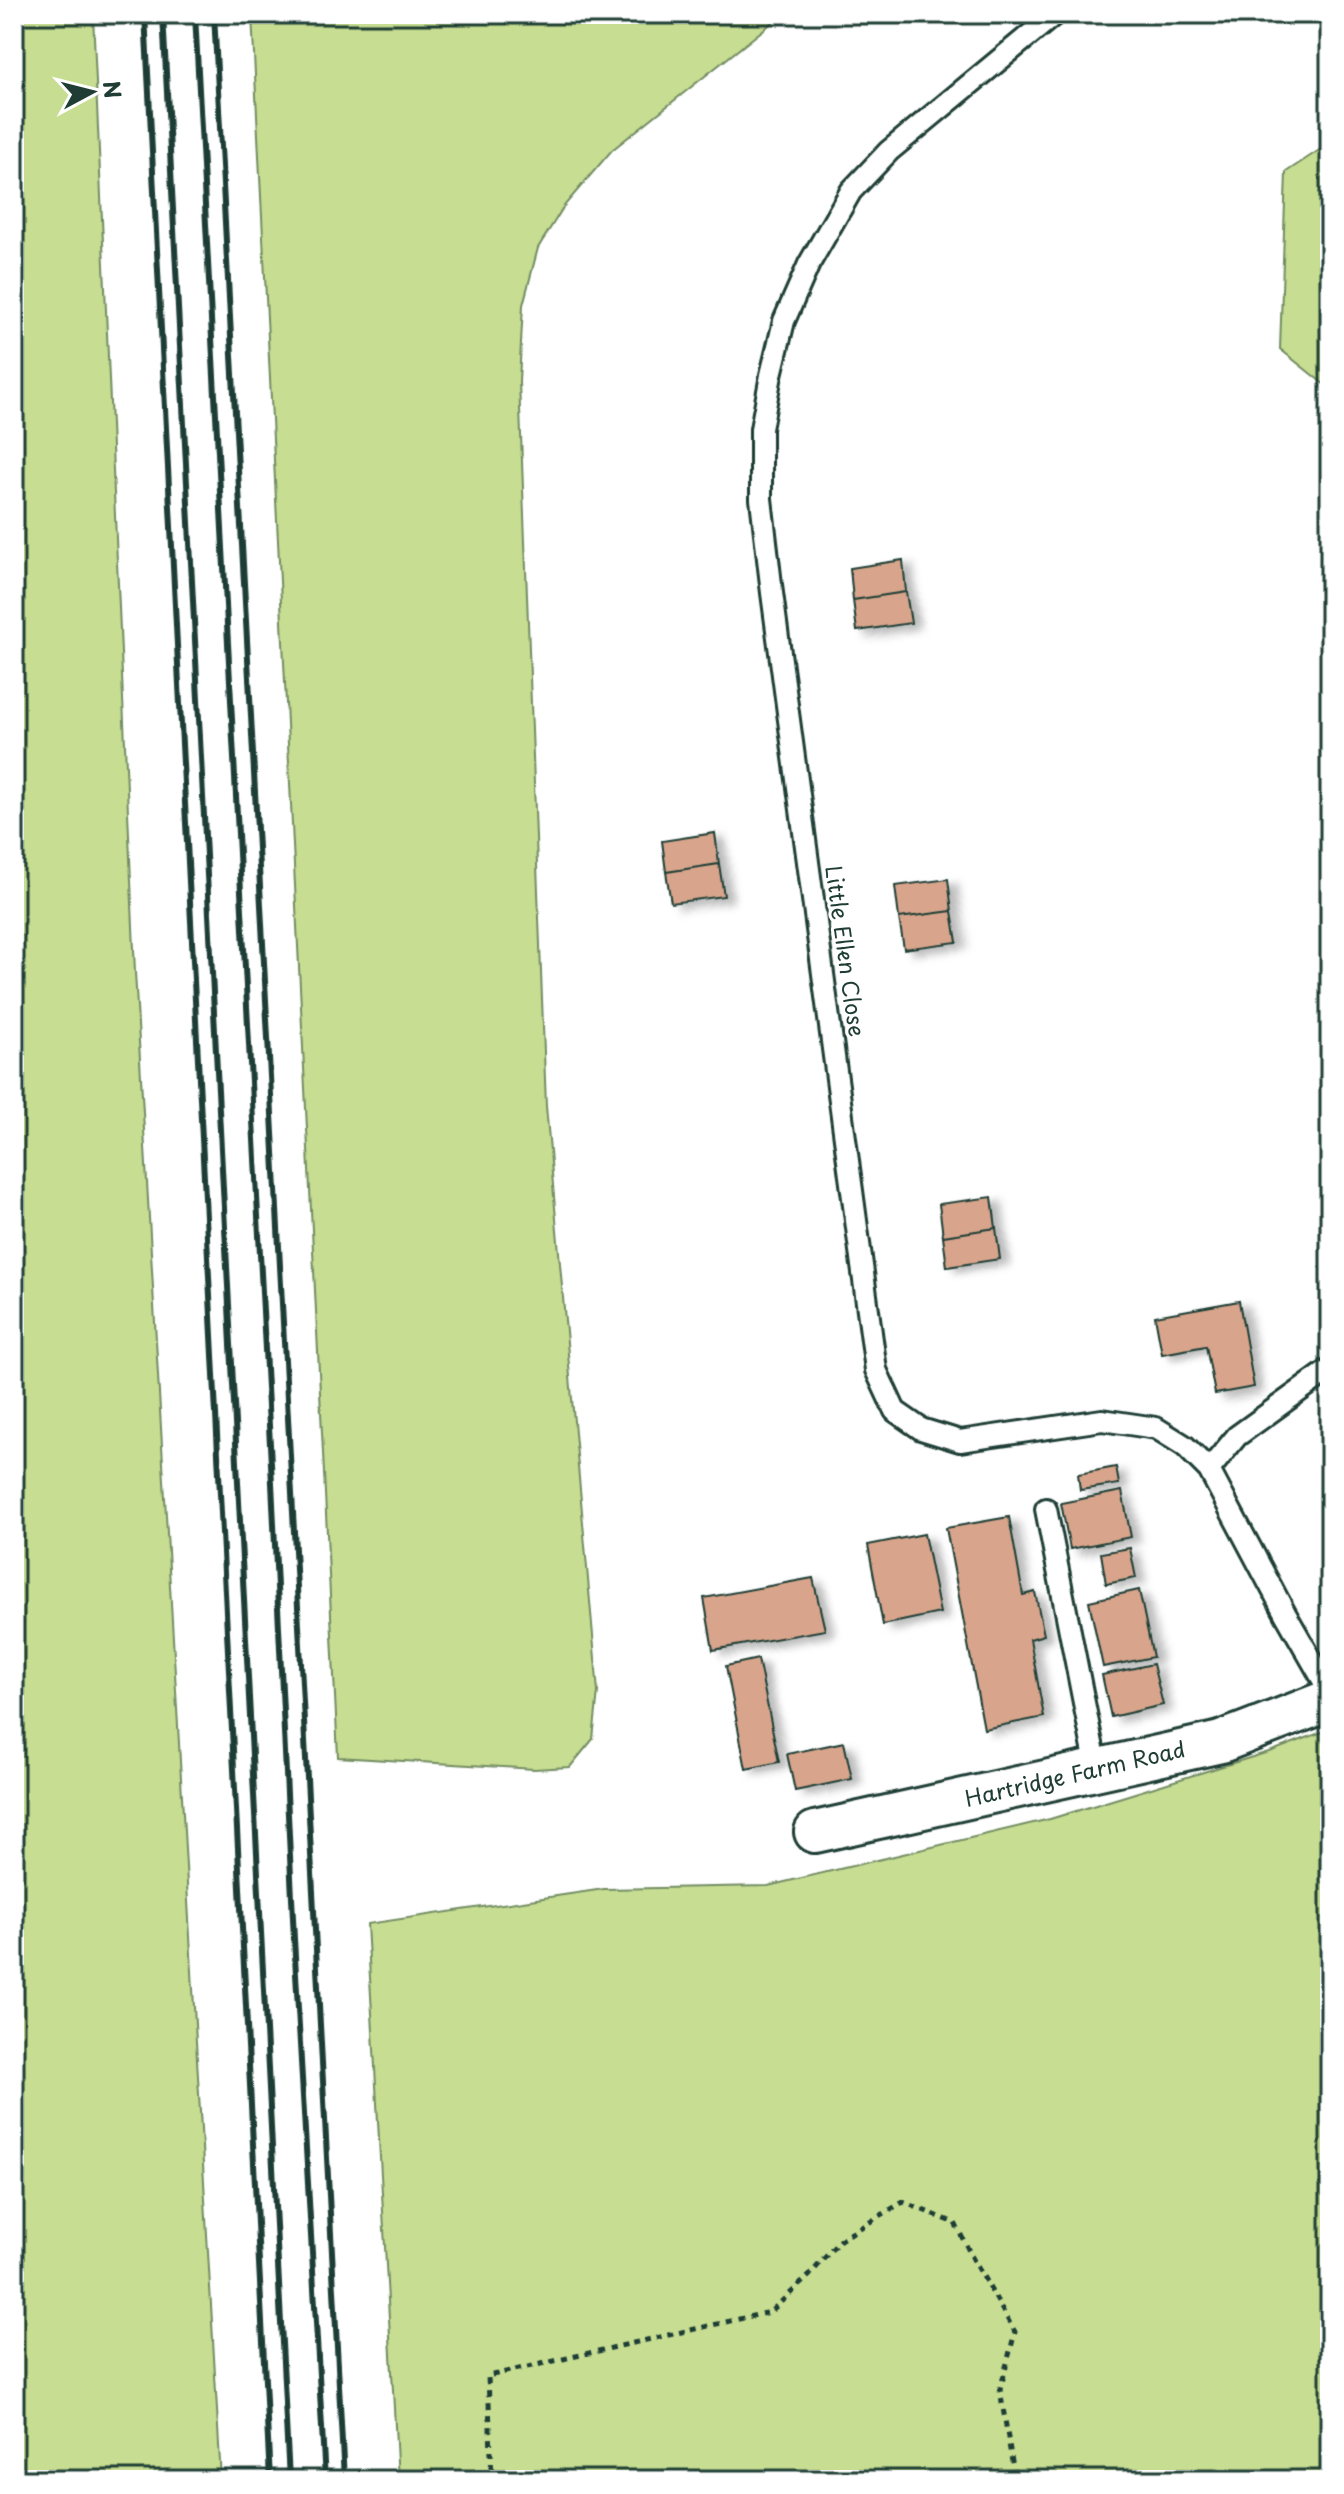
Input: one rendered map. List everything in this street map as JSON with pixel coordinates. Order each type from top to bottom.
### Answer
[{"type":"street","name":"Hartridge Farm Road","points":[[815,1832],[1221,1742],[1330,1700]]},
{"type":"lane","name":"Little Ellen Close","points":[[1055,14],[889,151],[851,191],[809,264],[784,321],[761,429],[763,515],[876,1370],[895,1411],[921,1429],[960,1441],[1102,1420],[1156,1428],[1185,1446],[1209,1470],[1330,1692]]},
{"type":"lane","points":[[1209,1470],[1237,1436],[1330,1369]]},
{"type":"lane","points":[[1046,1509],[1097,1769]]},
{"type":"path","points":[[492,2480],[488,2376],[770,2312],[809,2276],[840,2240],[903,2202],[955,2223],[1015,2332],[1000,2390],[1015,2480]]},
{"type":"green space","points":[[14,14],[93,14],[135,972],[221,2480],[14,2480]]},
{"type":"green space","points":[[252,14],[783,14],[612,150],[564,206],[538,248],[523,305],[519,381],[546,1106],[598,1692],[593,1739],[570,1767],[534,1769],[338,1757]]},
{"type":"green space","points":[[1330,143],[1330,389],[1280,349],[1286,172]]},
{"type":"green space","points":[[1330,1729],[1330,2480],[398,2480],[367,1924],[604,1889],[768,1886],[1050,1819],[1272,1751]]},
{"type":"building","points":[[903,560],[906,592],[853,600],[850,568]]},
{"type":"building","points":[[906,592],[911,623],[857,631],[853,600]]},
{"type":"building","points":[[715,833],[719,864],[666,872],[662,841]]},
{"type":"building","points":[[719,864],[724,896],[671,903],[666,872]]},
{"type":"building","points":[[948,879],[952,911],[899,918],[895,886]]},
{"type":"building","points":[[952,911],[957,942],[904,949],[899,918]]},
{"type":"building","points":[[992,1197],[996,1228],[943,1236],[939,1204]]},
{"type":"building","points":[[996,1228],[1000,1259],[947,1267],[943,1236]]},
{"type":"building","points":[[1239,1301],[1254,1387],[1215,1394],[1206,1346],[1162,1354],[1155,1316]]},
{"type":"building","points":[[1116,1467],[1119,1484],[1080,1490],[1078,1474]]},
{"type":"building","points":[[1122,1491],[1131,1537],[1070,1549],[1061,1503]]},
{"type":"building","points":[[1009,1517],[1023,1595],[1035,1592],[1044,1635],[1030,1639],[1044,1717],[984,1729],[946,1528]]},
{"type":"building","points":[[924,1534],[940,1613],[883,1625],[868,1545]]},
{"type":"building","points":[[1130,1548],[1136,1578],[1106,1584],[1101,1553]]},
{"type":"building","points":[[813,1578],[825,1630],[713,1650],[704,1598]]},
{"type":"building","points":[[1139,1590],[1153,1657],[1103,1667],[1089,1601]]},
{"type":"building","points":[[758,1659],[779,1762],[746,1769],[726,1666]]},
{"type":"building","points":[[1153,1664],[1163,1705],[1111,1717],[1102,1675]]},
{"type":"building","points":[[844,1742],[852,1779],[795,1791],[787,1754]]},
{"type":"railway","points":[[145,14],[270,2480]]},
{"type":"railway","points":[[163,14],[289,2480]]},
{"type":"railway","points":[[195,14],[294,1939],[325,2480]]},
{"type":"railway","points":[[214,14],[344,2480]]}]
